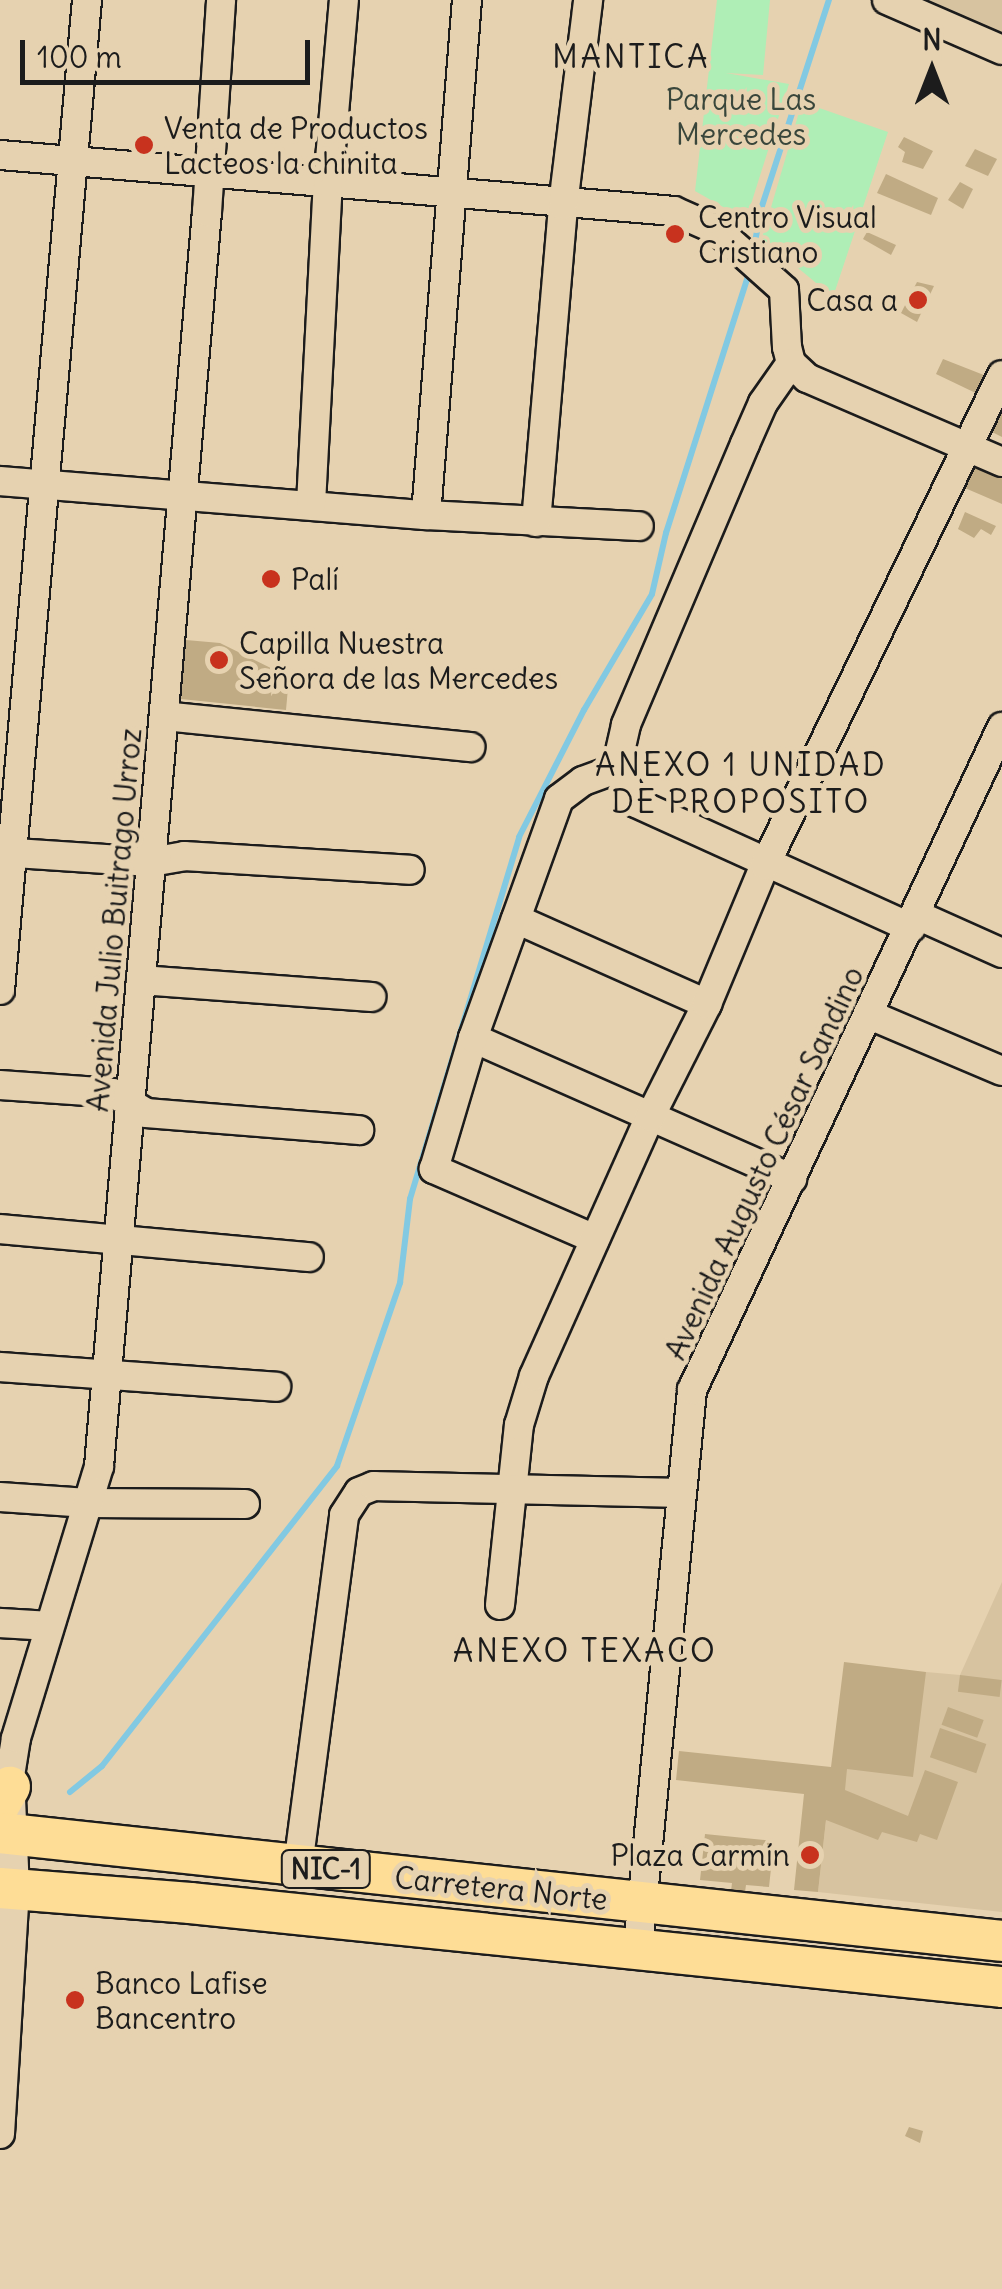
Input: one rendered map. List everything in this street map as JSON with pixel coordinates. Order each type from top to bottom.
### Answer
[{"type":"highway","name":"Carretera Norte","points":[[5,1814],[298,1866],[642,1902],[998,1951]]},
{"type":"highway","name":"Carretera Norte","points":[[7,1889],[1002,1986]]},
{"type":"street","points":[[0,990],[5,852],[45,484],[87,0]]},
{"type":"street","name":"Avenida Julio Buitrago Urroz","points":[[0,2134],[7,1889],[5,1814],[16,1738],[98,1466],[211,170],[221,0]]},
{"type":"street","points":[[311,504],[328,182],[344,0]]},
{"type":"street","points":[[426,515],[466,0]]},
{"type":"street","points":[[536,522],[564,205],[588,0]]},
{"type":"street","points":[[887,0],[1002,50]]},
{"type":"street","points":[[0,156],[211,170],[564,205],[674,211],[717,230],[744,250],[784,290],[791,363],[806,378],[1002,462]]},
{"type":"street","points":[[791,363],[763,403],[745,444],[626,724],[616,769],[636,803],[765,865],[1002,953]]},
{"type":"street","points":[[500,1605],[519,1426],[534,1376],[650,1117],[707,1004],[765,865],[1002,375]]},
{"type":"street","points":[[0,480],[426,515],[640,526]]},
{"type":"street","points":[[164,716],[470,748]]},
{"type":"street","name":"Avenida Augusto César Sandino","points":[[638,1948],[692,1390],[1002,727]]},
{"type":"street","points":[[595,1239],[434,1169],[473,1038],[559,799],[583,780],[616,769]]},
{"type":"street","points":[[5,852],[151,862],[184,856],[410,870]]},
{"type":"street","points":[[516,918],[707,1004]]},
{"type":"street","points":[[141,980],[370,997]]},
{"type":"street","points":[[870,1015],[1002,1071]]},
{"type":"street","points":[[473,1038],[792,1179]]},
{"type":"street","points":[[0,1085],[113,1093],[146,1113],[359,1130]]},
{"type":"street","points":[[0,1229],[309,1257]]},
{"type":"street","points":[[0,1366],[276,1386]]},
{"type":"street","points":[[298,1866],[344,1515],[358,1492],[374,1486],[680,1494]]},
{"type":"street","points":[[0,1497],[88,1503],[244,1504]]},
{"type":"street","points":[[0,1623],[49,1626]]},
{"type":"shaded area","points":[[911,0],[1002,0],[1002,41]]},
{"type":"shaded area","points":[[1002,1582],[1002,1912],[818,1892],[832,1767],[926,1672],[960,1675]]},
{"type":"green space","name":"Parque Las Mercedes","points":[[717,0],[770,0],[763,75],[726,73],[789,84],[746,220],[695,191]]},
{"type":"green space","points":[[802,102],[888,132],[833,297],[762,238]]},
{"type":"building","points":[[904,137],[933,151],[923,169],[902,162],[905,152],[898,147]]},
{"type":"building","points":[[975,149],[997,159],[988,176],[965,166]]},
{"type":"building","points":[[886,174],[938,198],[931,215],[877,193]]},
{"type":"building","points":[[960,182],[973,189],[963,209],[948,200]]},
{"type":"building","points":[[867,232],[896,245],[891,255],[863,239]]},
{"type":"building","name":"Casa a","points":[[917,282],[934,286],[917,322],[901,313]]},
{"type":"building","points":[[943,359],[994,379],[984,397],[936,374]]},
{"type":"building","points":[[993,403],[1002,407],[1002,437],[982,427]]},
{"type":"building","points":[[972,453],[1002,468],[1002,504],[958,485]]},
{"type":"building","points":[[965,512],[996,526],[991,535],[981,529],[974,538],[958,529]]},
{"type":"building","name":"Capilla Nuestra Señora de las Mercedes","points":[[186,640],[220,643],[289,677],[286,710],[181,699]]},
{"type":"building","points":[[844,1662],[926,1672],[913,1777],[847,1769],[845,1790],[908,1816],[925,1770],[958,1782],[937,1840],[920,1834],[917,1842],[882,1832],[878,1840],[826,1820],[818,1892],[794,1890],[804,1794],[676,1780],[679,1751],[831,1767]]},
{"type":"building","points":[[960,1675],[1002,1680],[1000,1697],[958,1692]]},
{"type":"building","points":[[948,1707],[984,1720],[977,1738],[942,1725]]},
{"type":"building","points":[[940,1728],[986,1744],[976,1773],[930,1757]]},
{"type":"building","name":"Plaza Carmín","points":[[705,1834],[774,1841],[769,1887],[746,1885],[745,1892],[731,1891],[732,1883],[700,1880]]},
{"type":"building","points":[[909,2127],[923,2131],[920,2143],[905,2136]]},
{"type":"waterway","points":[[753,253],[761,209],[829,0]]},
{"type":"waterway","points":[[70,1792],[102,1766],[337,1466],[400,1283],[410,1199],[519,837],[584,710],[652,594],[666,533],[750,270]]},
{"type":"place","name":"Venta de Productos Lacteos la chinita","points":[[144,145]]},
{"type":"place","name":"Centro Visual Cristiano","points":[[675,234]]},
{"type":"place","name":"Casa a","points":[[918,300]]},
{"type":"place","name":"Palí","points":[[271,579]]},
{"type":"place","name":"Capilla Nuestra Señora de las Mercedes","points":[[219,660]]},
{"type":"place","name":"Plaza Carmín","points":[[810,1855]]},
{"type":"place","name":"Banco Lafise Bancentro","points":[[75,2000]]},
{"type":"district","name":"MANTICA","points":[[631,57]]},
{"type":"district","name":"ANEXO 1 UNIDAD DE PROPOSITO","points":[[741,784]]},
{"type":"district","name":"ANEXO TEXACO","points":[[585,1651]]}]
